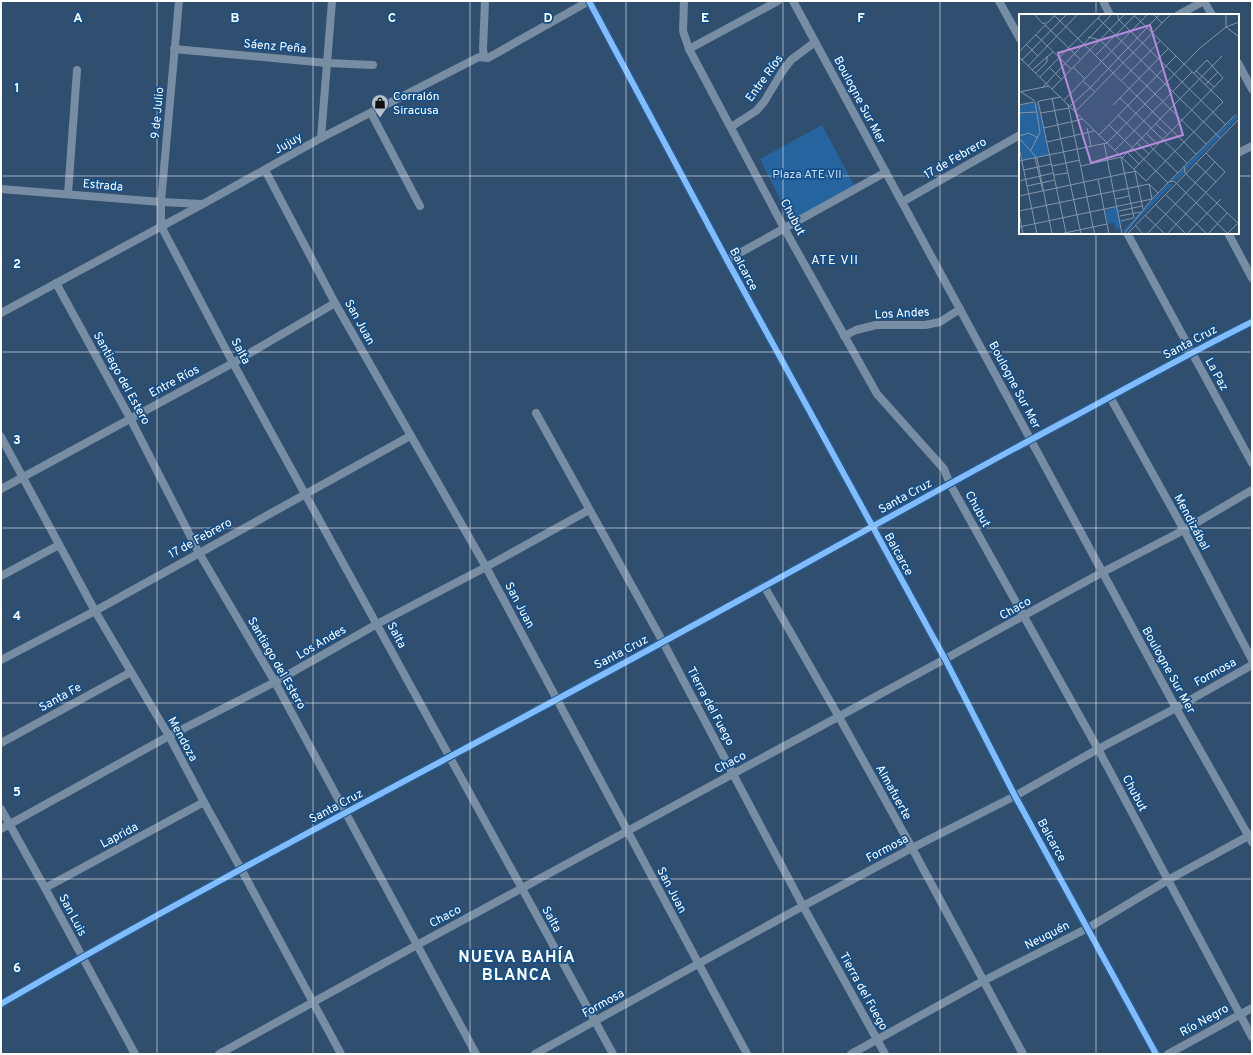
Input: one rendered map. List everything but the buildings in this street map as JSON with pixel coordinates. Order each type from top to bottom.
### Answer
[{"type":"street","name":"9 de Julio","points":[[161,226],[161,202],[179,1]]},
{"type":"street","points":[[320,138],[332,1]]},
{"type":"street","points":[[484,57],[485,1]]},
{"type":"street","name":"Jujuy","points":[[1,313],[203,204],[320,138],[479,57],[488,58],[589,1]]},
{"type":"street","name":"Balcarce","points":[[589,1],[727,260],[872,527],[946,659],[1015,796],[1156,1054]]},
{"type":"street","name":"Chubut","points":[[684,1],[683,31],[689,49],[784,228],[877,394],[944,469],[950,484],[1098,749],[1252,1037]]},
{"type":"street","points":[[689,49],[778,1]]},
{"type":"street","name":"Boulogne Sur Mer","points":[[793,1],[1176,708],[1251,838]]},
{"type":"street","points":[[999,1],[1019,37]]},
{"type":"street","points":[[1103,1],[1110,14]]},
{"type":"street","points":[[1180,14],[1204,1],[1211,14]]},
{"type":"street","name":"Entre Ríos","points":[[731,127],[756,111],[764,102],[791,60],[815,42]]},
{"type":"street","name":"Sáenz Peña","points":[[174,49],[327,63],[373,65]]},
{"type":"street","points":[[1239,65],[1252,89]]},
{"type":"street","points":[[68,194],[77,70]]},
{"type":"street","points":[[371,112],[420,206]]},
{"type":"street","name":"17 de Febrero","points":[[902,202],[1019,135]]},
{"type":"street","points":[[1239,153],[1252,146]]},
{"type":"street","name":"San Juan","points":[[264,170],[335,303],[486,567],[747,1054]]},
{"type":"street","points":[[727,260],[886,172]]},
{"type":"street","name":"Estrada","points":[[1,188],[161,202],[203,204]]},
{"type":"street","name":"Salta","points":[[161,226],[233,363],[613,1054]]},
{"type":"street","name":"La Paz","points":[[1128,234],[1252,463]]},
{"type":"street","points":[[1229,234],[1252,278]]},
{"type":"street","name":"Santiago del Estero","points":[[56,283],[130,418],[199,552],[275,682],[476,1054]]},
{"type":"street","name":"Entre Ríos","points":[[1,489],[233,363],[335,303]]},
{"type":"street","name":"Los Andes","points":[[844,336],[856,330],[876,325],[924,325],[940,322],[960,309]]},
{"type":"street","name":"Santa Cruz","points":[[1,1004],[82,956],[241,868],[663,642],[1192,352],[1252,322]]},
{"type":"street","name":"Mendizábal","points":[[1110,397],[1184,530],[1252,660]]},
{"type":"street","name":"Tierra del Fuego","points":[[536,413],[663,642],[803,906],[886,1054]]},
{"type":"street","name":"17 de Febrero","points":[[1,660],[95,611],[410,436]]},
{"type":"street","name":"Mendoza","points":[[1,437],[95,611],[169,736],[312,1003],[341,1054]]},
{"type":"street","name":"Chaco","points":[[219,1054],[417,945],[946,659],[1103,572],[1184,530],[1252,490]]},
{"type":"street","name":"Los Andes","points":[[1,829],[169,736],[275,682],[377,624],[486,567],[589,510]]},
{"type":"street","points":[[1,576],[59,545]]},
{"type":"street","name":"Almafuerte","points":[[764,586],[912,848],[1023,1054]]},
{"type":"street","name":"Formosa","points":[[535,1054],[699,965],[803,906],[912,848],[1015,796],[1252,665]]},
{"type":"street","name":"Santa Fe","points":[[1,743],[132,672]]},
{"type":"street","name":"Laprida","points":[[45,888],[204,802]]},
{"type":"street","name":"San Luis","points":[[1,809],[135,1054]]},
{"type":"street","name":"Neuquén","points":[[851,1054],[983,981],[1088,928],[1168,880],[1251,838]]},
{"type":"street","name":"Río Negro","points":[[1168,1054],[1252,1008]]},
{"type":"green space","name":"Plaza ATE VII","points":[[822,125],[856,189],[792,223],[760,159]]},
{"type":"cycle path","points":[[589,1],[727,260],[945,659],[1015,796],[1156,1054]]},
{"type":"cycle path","points":[[1,1004],[164,911],[661,643],[1185,356],[1252,322]]},
{"type":"place","name":"Corralón Siracusa","points":[[380,118]]},
{"type":"district","name":"ATE VII","points":[[835,259]]},
{"type":"district","name":"NUEVA BAHÍA BLANCA","points":[[517,965]]}]
